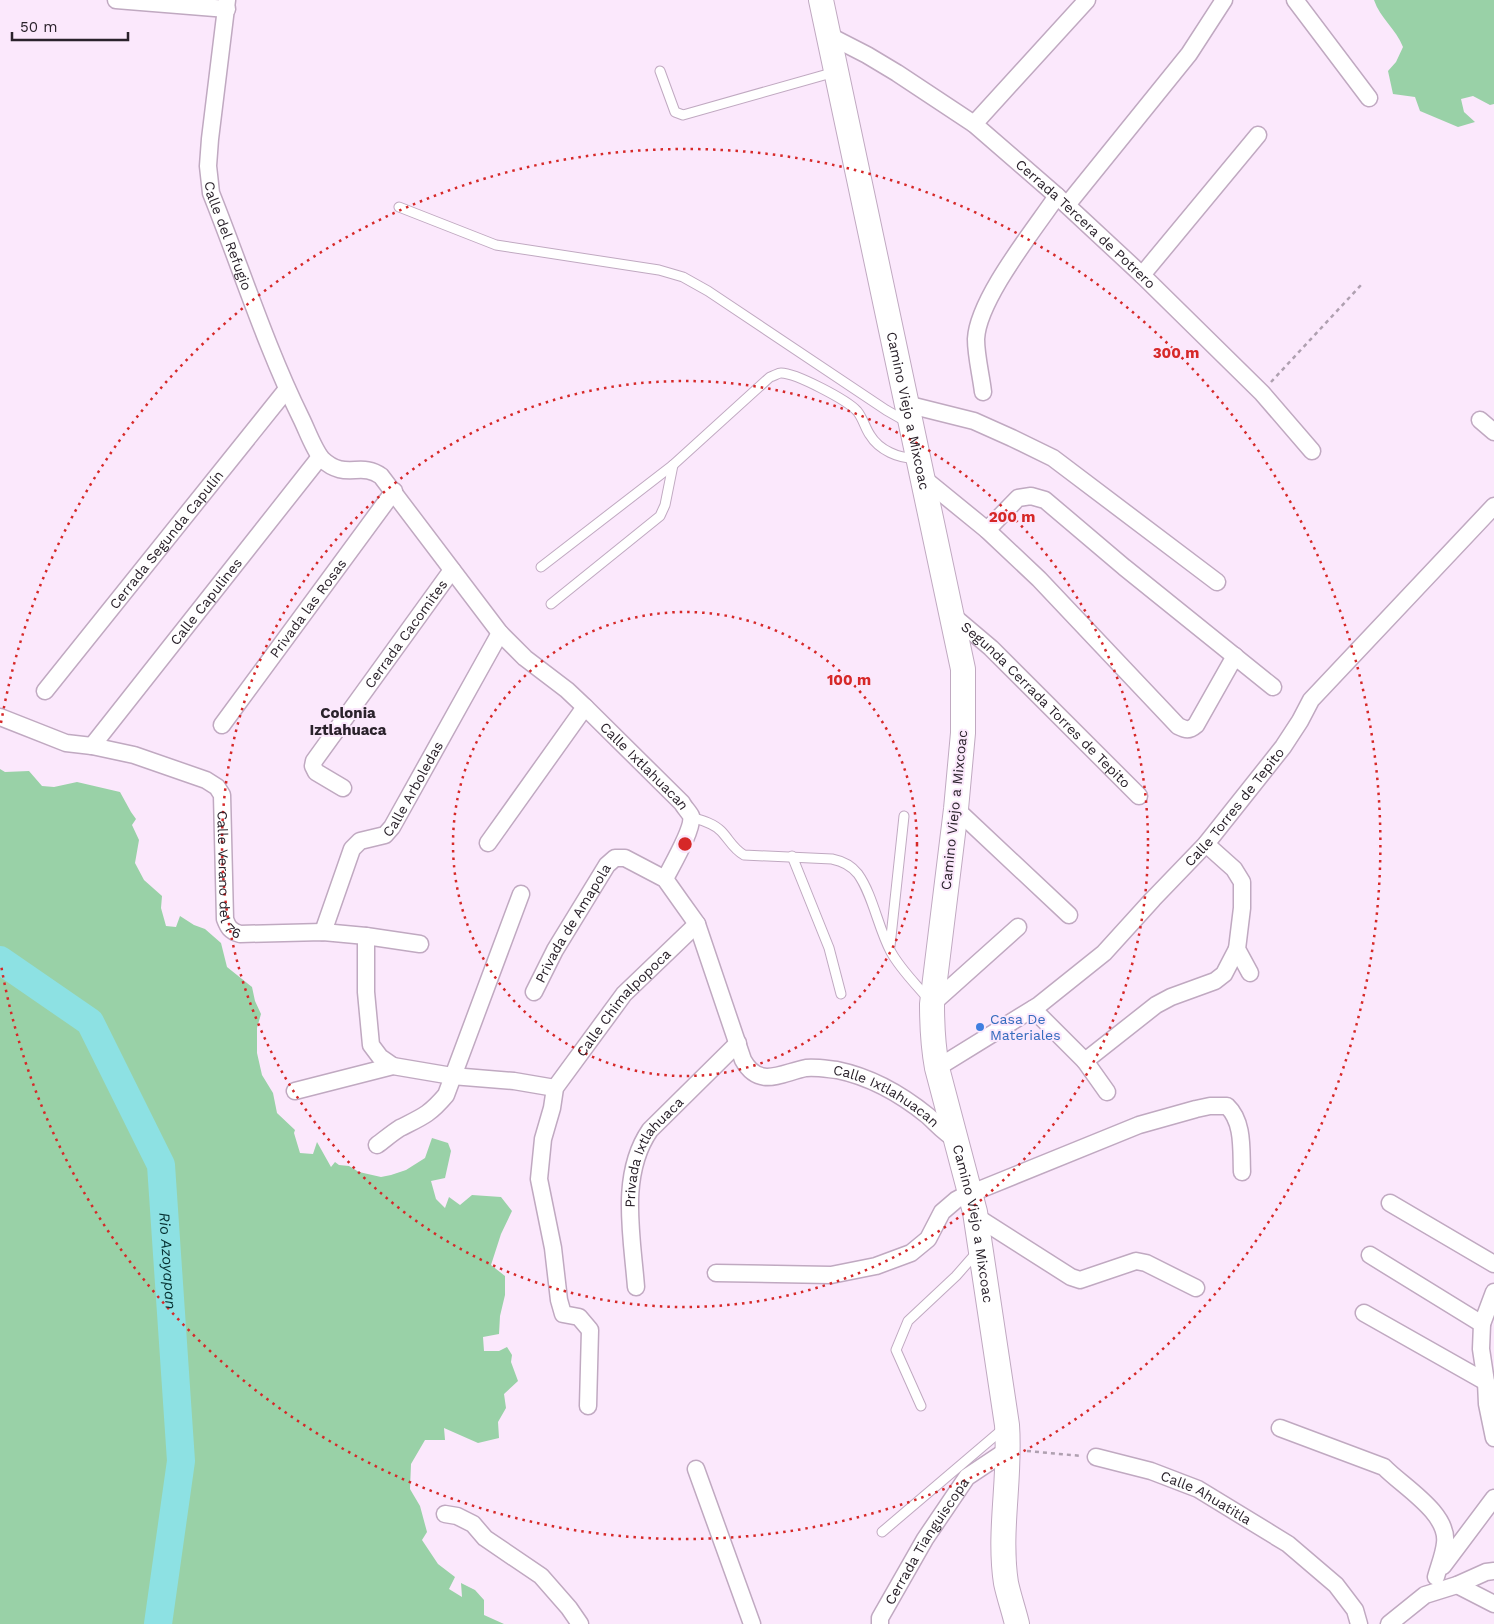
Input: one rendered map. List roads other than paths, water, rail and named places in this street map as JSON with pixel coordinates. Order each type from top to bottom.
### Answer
[{"type":"main road","name":"Camino Viejo a Mixcoac","points":[[821,0],[964,669],[963,733],[956,809],[932,1004],[933,1044],[973,1202],[1007,1425],[1008,1449],[1004,1546],[1006,1583],[1017,1624]]},
{"type":"street","points":[[116,0],[227,4]]},
{"type":"street","points":[[974,124],[1087,0]]},
{"type":"street","points":[[983,392],[976,339],[981,317],[999,281],[1062,201],[1189,54],[1224,0]]},
{"type":"street","points":[[1295,0],[1369,98]]},
{"type":"street","name":"Calle del Refugio","points":[[227,4],[210,139],[208,166],[211,193],[287,389],[320,457]]},
{"type":"street","name":"Cerrada Tercera de Potrero","points":[[828,35],[867,55],[974,124],[1062,201],[1142,275],[1262,392],[1312,451]]},
{"type":"street","points":[[1142,275],[1258,135]]},
{"type":"street","name":"Cerrada Segunda Capulín","points":[[45,691],[287,389]]},
{"type":"street","points":[[909,414],[974,421],[1053,458],[1217,582]]},
{"type":"street","points":[[1480,420],[1494,432]]},
{"type":"street","name":"Calle Ixtlahuacan","points":[[320,457],[330,465],[343,471],[370,470],[376,472],[394,490],[500,633],[525,658],[567,690],[682,803],[691,817],[690,826],[680,852],[665,879],[696,924],[747,1067],[756,1075],[766,1078],[807,1068],[822,1068],[872,1081],[891,1089],[907,1100],[947,1135],[957,1140]]},
{"type":"street","name":"Calle Capulines","points":[[92,746],[320,457]]},
{"type":"street","points":[[920,468],[1039,579],[1178,726],[1185,730],[1190,730],[1200,719],[1235,656]]},
{"type":"street","name":"Privada las Rosas","points":[[222,725],[394,490]]},
{"type":"street","points":[[987,530],[1018,498],[1032,496],[1044,500],[1273,687]]},
{"type":"street","name":"Calle Torres de Tepito","points":[[938,1068],[1033,1009],[1104,953],[1206,844],[1283,747],[1311,700],[1494,506]]},
{"type":"street","name":"Cerrada Cacomites","points":[[343,788],[316,772],[312,766],[314,761],[452,570]]},
{"type":"street","name":"Segunda Cerrada Torres de Tepito","points":[[952,615],[991,648],[1139,796]]},
{"type":"street","name":"Calle Arboledas","points":[[323,932],[352,849],[360,841],[385,835],[392,827],[500,633]]},
{"type":"street","points":[[488,843],[585,707]]},
{"type":"street","points":[[0,717],[66,742],[92,746]]},
{"type":"street","name":"Calle Verano del 76","points":[[92,746],[134,755],[206,780],[217,787],[222,795],[224,919],[228,928],[240,934],[323,932],[420,944]]},
{"type":"street","points":[[956,809],[1069,915]]},
{"type":"street","points":[[1085,1061],[1156,1005],[1171,997],[1216,981],[1224,974],[1237,949],[1242,908],[1242,882],[1234,869],[1206,844]]},
{"type":"street","name":"Privada de Amapola","points":[[534,992],[555,950],[607,865],[615,858],[625,858],[665,879]]},
{"type":"street","points":[[377,1145],[399,1129],[434,1110],[446,1096],[521,894]]},
{"type":"street","name":"Calle Chimalpopoca","points":[[555,1088],[624,994],[696,924]]},
{"type":"street","points":[[932,1004],[1018,927]]},
{"type":"street","points":[[366,936],[366,992],[371,1045],[380,1057],[393,1066]]},
{"type":"street","points":[[1237,949],[1250,973]]},
{"type":"street","points":[[1033,1009],[1085,1061],[1107,1092]]},
{"type":"street","name":"Privada Ixtlahuaca","points":[[636,1287],[631,1227],[630,1181],[641,1143],[650,1130],[738,1043]]},
{"type":"street","points":[[296,1091],[393,1066],[452,1076],[514,1081],[555,1088],[552,1108],[543,1139],[539,1179],[553,1248],[558,1300],[563,1314],[579,1316],[590,1330],[588,1406]]},
{"type":"street","points":[[973,1202],[980,1190],[1139,1125],[1210,1106],[1226,1106],[1233,1112],[1238,1124],[1242,1172]]},
{"type":"street","points":[[716,1273],[831,1275],[876,1266],[912,1253],[928,1239],[942,1212],[956,1200],[973,1202]]},
{"type":"street","points":[[973,1202],[980,1219],[1071,1277],[1080,1280],[1136,1261],[1146,1263],[1196,1288]]},
{"type":"street","points":[[1390,1203],[1494,1264]]},
{"type":"street","points":[[1370,1255],[1482,1324]]},
{"type":"street","points":[[1494,1292],[1482,1324],[1481,1349],[1486,1382],[1486,1404],[1494,1438]]},
{"type":"street","points":[[1364,1313],[1486,1382]]},
{"type":"street","points":[[1280,1428],[1384,1467],[1434,1512],[1442,1524],[1446,1541],[1436,1577]]},
{"type":"street","name":"Cerrada Tianguiscopa","points":[[880,1624],[880,1618],[925,1539],[967,1477],[1008,1449]]},
{"type":"street","name":"Calle Ahuatitla","points":[[1096,1458],[1151,1471],[1198,1490],[1288,1544],[1336,1585],[1355,1610],[1359,1624]]},
{"type":"street","points":[[696,1469],[752,1624]]},
{"type":"street","points":[[1388,1624],[1425,1595],[1459,1543],[1494,1498]]},
{"type":"street","points":[[445,1514],[457,1516],[472,1524],[485,1538],[541,1576],[569,1608],[580,1624]]},
{"type":"street","points":[[1425,1595],[1457,1585],[1486,1572],[1494,1571]]},
{"type":"street","points":[[1457,1585],[1494,1604]]},
{"type":"lane","points":[[660,71],[675,112],[683,115],[836,72]]},
{"type":"lane","points":[[399,207],[496,245],[659,270],[683,277],[886,410],[909,414]]},
{"type":"lane","points":[[541,567],[673,465],[770,377],[780,373],[792,375],[845,401],[858,412],[870,436],[879,447],[906,459],[920,468]]},
{"type":"lane","points":[[551,604],[660,516],[666,505],[673,465]]},
{"type":"lane","points":[[890,949],[904,816]]},
{"type":"lane","points":[[691,817],[706,821],[721,831],[737,851],[744,855],[832,859],[842,861],[852,867],[864,886],[890,949],[900,968],[932,1004]]},
{"type":"lane","points":[[792,856],[829,948],[841,994]]},
{"type":"lane","points":[[920,1406],[896,1350],[901,1335],[908,1321],[956,1276],[981,1247]]},
{"type":"lane","points":[[882,1532],[1007,1425]]},
{"type":"waterway","name":"Rio Azoyapan","points":[[0,960],[90,1022],[161,1165],[181,1461],[158,1624]]},
{"type":"place","name":"Casa De Materiales","points":[[980,1027]]},
{"type":"district","name":"Colonia Iztlahuaca","points":[[348,722]]}]
